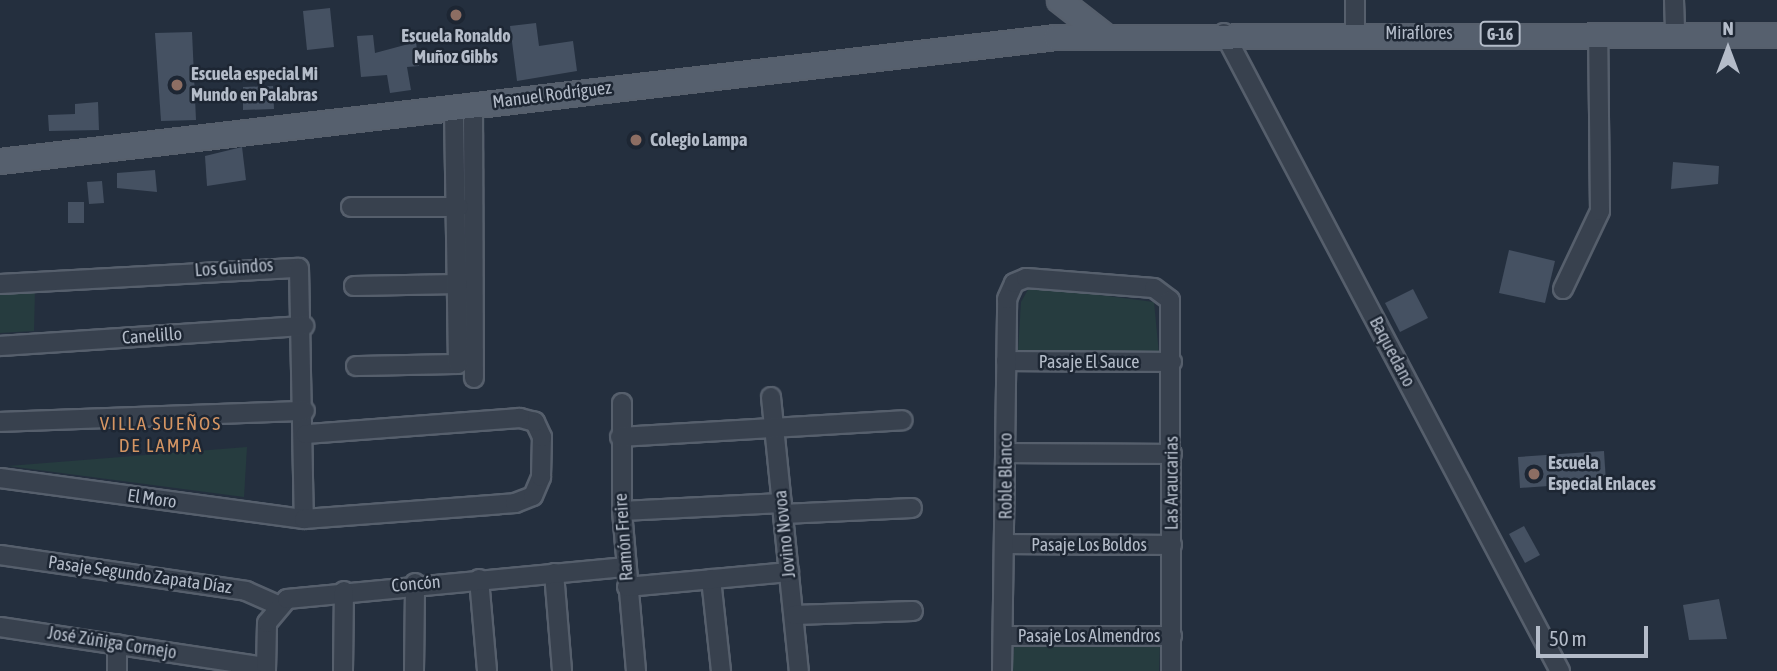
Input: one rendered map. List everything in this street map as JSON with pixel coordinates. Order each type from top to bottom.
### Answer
[{"type":"main road","points":[[1059,0],[1104,35]]},
{"type":"main road","name":"Miraflores","points":[[1104,35],[1777,35]]},
{"type":"main road","name":"Manuel Rodríguez","points":[[0,161],[1104,35]]},
{"type":"street","points":[[1355,0],[1355,33]]},
{"type":"street","points":[[1674,0],[1675,34]]},
{"type":"street","name":"Baquedano","points":[[1224,33],[1560,671]]},
{"type":"street","points":[[1563,289],[1600,211],[1598,34]]},
{"type":"street","points":[[356,366],[458,364],[459,207],[464,106]]},
{"type":"street","points":[[464,106],[474,378]]},
{"type":"street","points":[[351,207],[459,207]]},
{"type":"street","name":"Los Guindos","points":[[0,284],[291,264],[303,279],[306,434],[304,519]]},
{"type":"street","name":"Las Araucarias","points":[[1014,283],[1032,278],[1154,288],[1167,296],[1172,362],[1171,671]]},
{"type":"street","name":"Roble Blanco","points":[[1002,671],[1006,636],[1007,299],[1014,283]]},
{"type":"street","points":[[354,286],[458,285]]},
{"type":"street","name":"Canelillo","points":[[0,346],[304,326]]},
{"type":"street","name":"Pasaje El Sauce","points":[[1006,362],[1172,362]]},
{"type":"street","name":"Jovino Novoa","points":[[771,397],[799,671]]},
{"type":"street","name":"Ramón Freire","points":[[622,403],[622,511],[636,671]]},
{"type":"street","points":[[0,422],[305,411]]},
{"type":"street","name":"El Moro","points":[[0,478],[304,519],[515,503],[533,496],[542,437],[535,422],[520,418],[306,434]]},
{"type":"street","points":[[620,437],[774,425],[902,420]]},
{"type":"street","points":[[1006,453],[1172,454]]},
{"type":"street","points":[[622,511],[912,508]]},
{"type":"street","name":"Pasaje Los Boldos","points":[[1006,544],[1172,545]]},
{"type":"street","name":"Pasaje Segundo Zapata Díaz","points":[[0,555],[246,591],[277,605]]},
{"type":"street","name":"Concón","points":[[277,605],[344,591],[415,583],[626,567]]},
{"type":"street","points":[[627,587],[789,572]]},
{"type":"street","points":[[554,573],[562,671]]},
{"type":"street","points":[[479,579],[487,671]]},
{"type":"street","points":[[711,579],[721,671]]},
{"type":"street","points":[[414,671],[415,583]]},
{"type":"street","points":[[343,671],[344,591]]},
{"type":"street","points":[[266,669],[267,623],[277,605]]},
{"type":"street","points":[[793,615],[913,611]]},
{"type":"street","name":"José Zúñiga Cornejo","points":[[0,626],[117,644],[190,663],[266,669]]},
{"type":"street","name":"Pasaje Los Almendros","points":[[1006,636],[1171,636]]},
{"type":"street","points":[[117,644],[117,671]]},
{"type":"green space","points":[[1030,286],[1154,302],[1159,354],[1018,352],[1021,302]]},
{"type":"green space","points":[[35,290],[34,331],[0,333],[0,293]]},
{"type":"green space","points":[[247,447],[244,497],[8,466]]},
{"type":"green space","points":[[1015,643],[1160,644],[1159,671],[1011,671]]},
{"type":"building","points":[[330,8],[334,47],[307,50],[303,11]]},
{"type":"building","points":[[536,23],[539,46],[573,41],[577,71],[517,81],[510,26]]},
{"type":"building","name":"Escuela especial Mi Mundo en Palabras","points":[[192,32],[196,120],[161,121],[155,33]]},
{"type":"building","points":[[373,35],[375,53],[416,42],[419,66],[407,67],[411,90],[390,93],[387,75],[361,77],[357,36]]},
{"type":"building","points":[[273,86],[274,109],[243,110],[243,87]]},
{"type":"building","points":[[98,102],[99,130],[49,131],[48,115],[75,114],[75,104]]},
{"type":"building","points":[[242,147],[246,180],[207,186],[205,156]]},
{"type":"building","points":[[1673,162],[1719,166],[1718,184],[1671,189]]},
{"type":"building","points":[[155,170],[157,192],[117,188],[117,173]]},
{"type":"building","points":[[102,181],[104,203],[89,204],[87,182]]},
{"type":"building","points":[[68,202],[84,202],[84,223],[68,223]]},
{"type":"building","points":[[1509,250],[1555,261],[1545,303],[1499,293]]},
{"type":"building","points":[[1413,289],[1428,318],[1400,332],[1385,303]]},
{"type":"building","points":[[1604,451],[1606,482],[1520,488],[1518,457]]},
{"type":"building","points":[[1524,526],[1540,555],[1525,563],[1509,534]]},
{"type":"building","points":[[1719,599],[1727,639],[1689,640],[1683,605]]},
{"type":"place","name":"Escuela Ronaldo Muñoz Gibbs","points":[[456,15]]},
{"type":"place","name":"Escuela especial Mi Mundo en Palabras","points":[[177,85]]},
{"type":"place","name":"Colegio Lampa","points":[[636,140]]},
{"type":"place","name":"Escuela Especial Enlaces","points":[[1534,474]]},
{"type":"district","name":"VILLA SUEÑOS DE LAMPA","points":[[161,435]]}]
